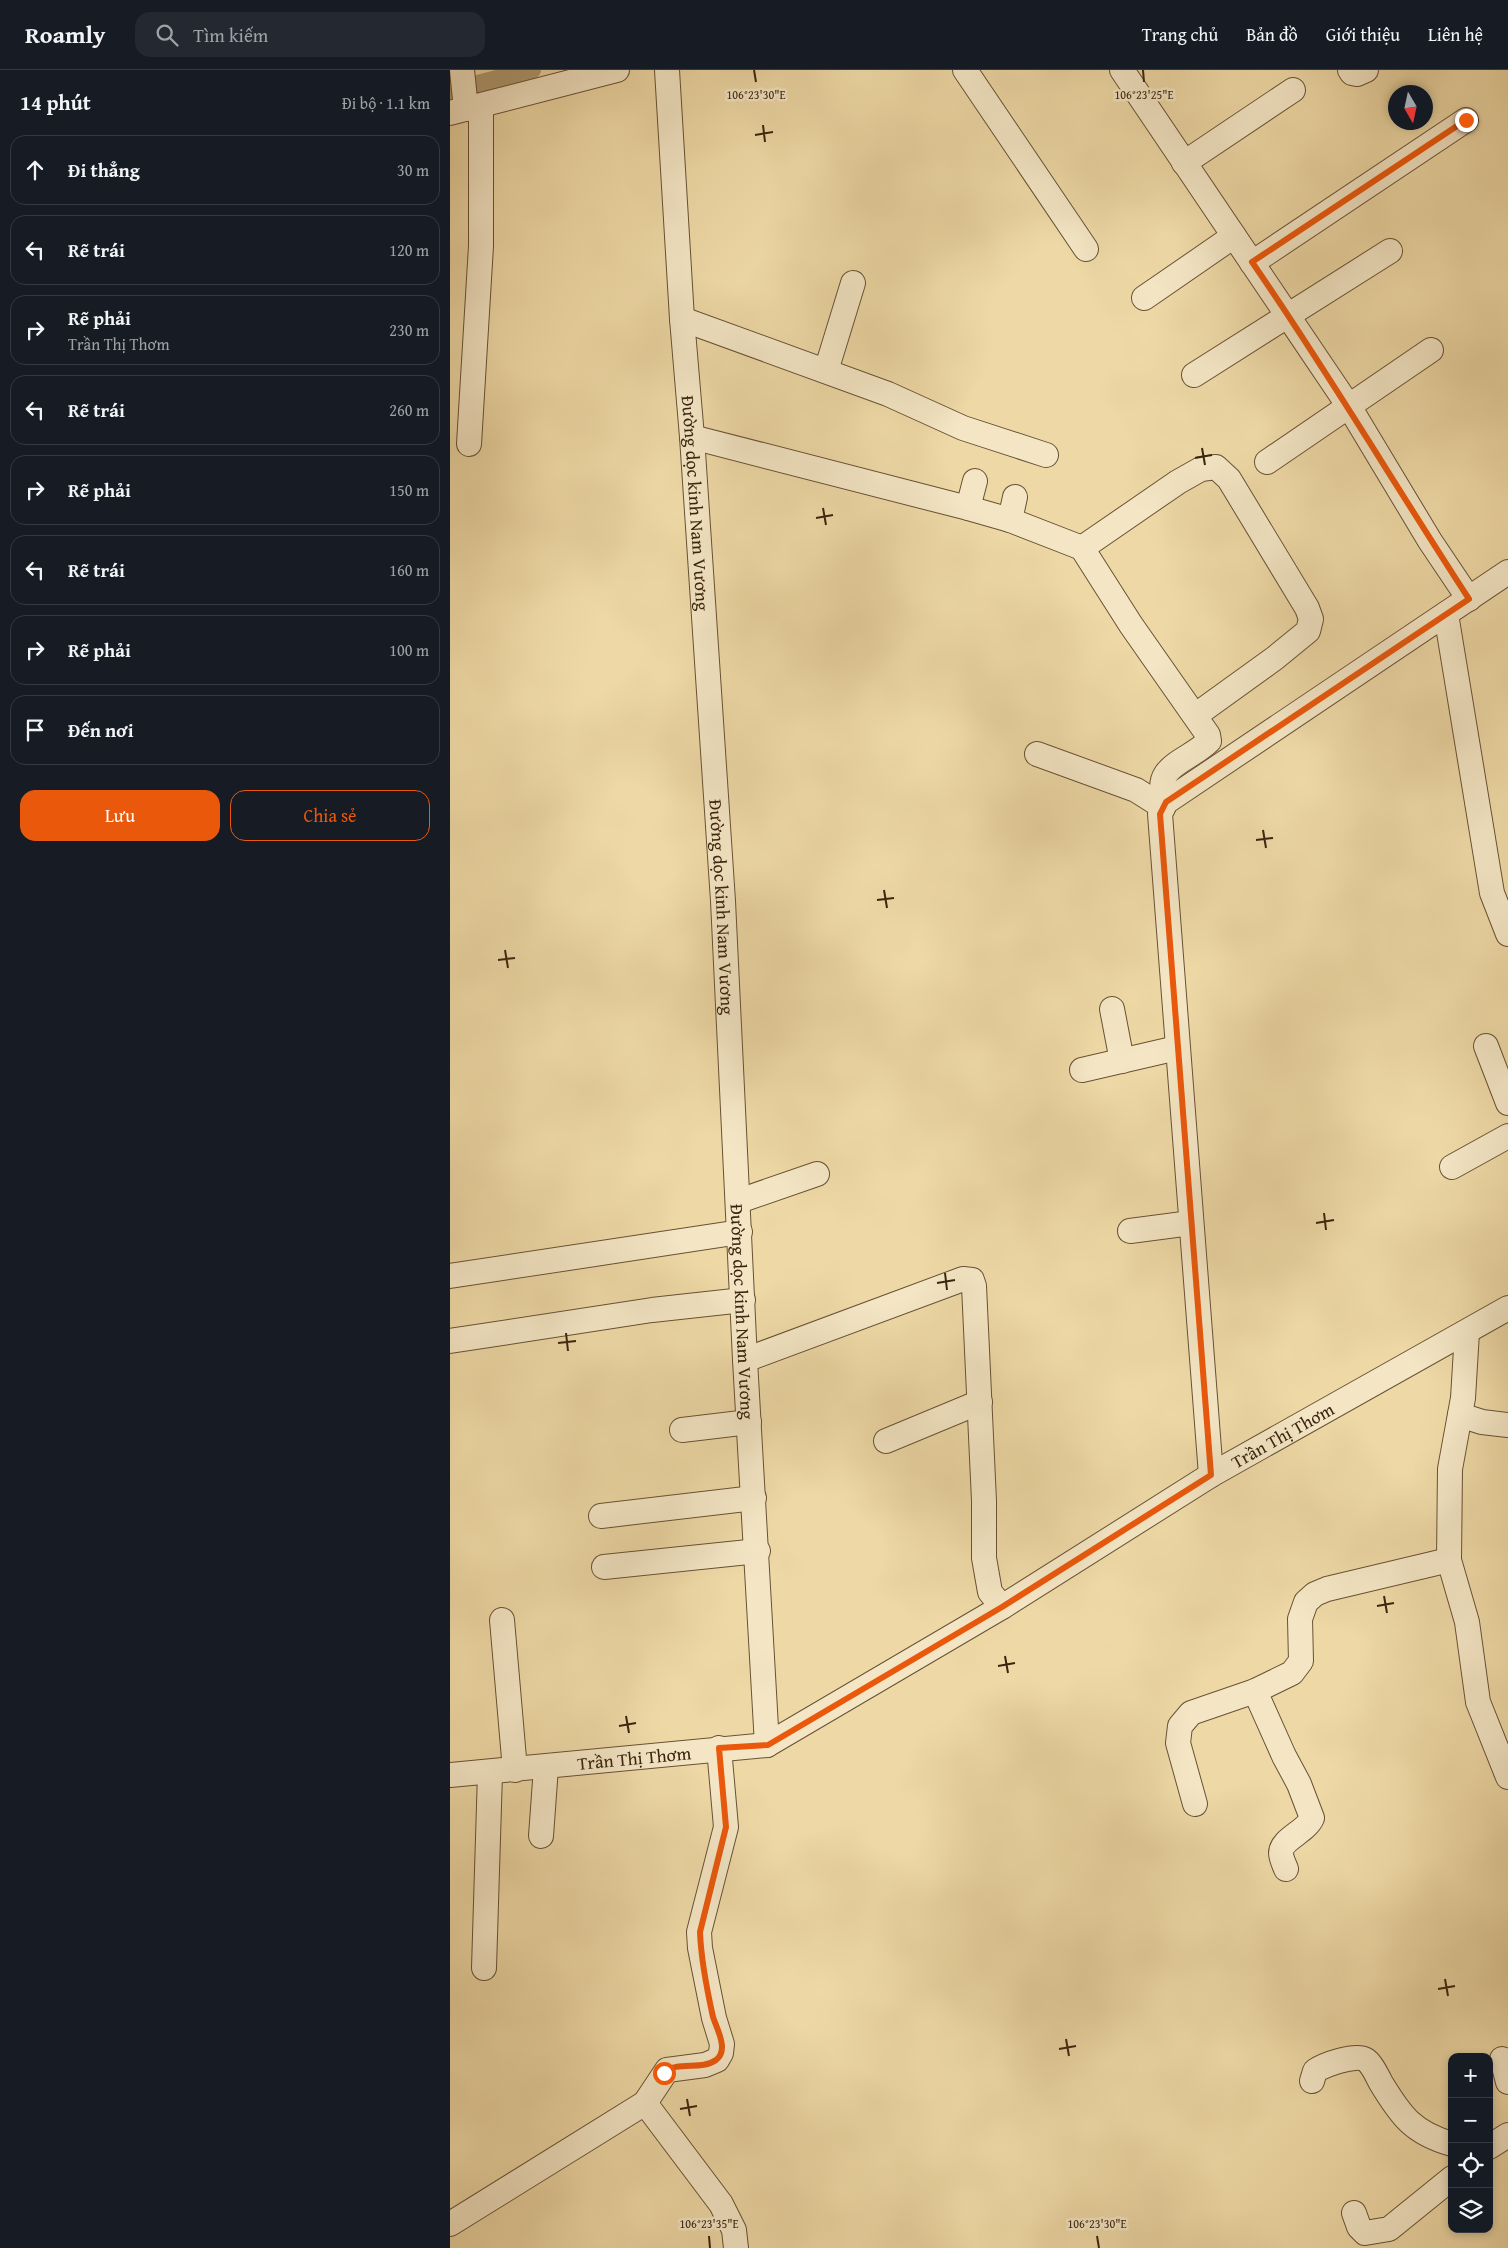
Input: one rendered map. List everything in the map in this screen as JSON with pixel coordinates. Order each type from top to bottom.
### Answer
[{"type":"street","points":[[469,444],[481,246],[465,94],[617,70]]},
{"type":"street","name":"Đường dọc kinh Nam Vương","points":[[667,70],[682,319],[692,437],[723,901],[739,1201],[745,1360],[758,1551],[768,1745]]},
{"type":"street","points":[[965,70],[1086,249]]},
{"type":"street","points":[[1122,70],[1350,408],[1430,541],[1469,599]]},
{"type":"street","points":[[1350,70],[1352,73],[1357,74],[1366,70]]},
{"type":"street","points":[[1184,163],[1293,90]]},
{"type":"street","points":[[1252,262],[1466,120]]},
{"type":"street","points":[[1144,298],[1234,236]]},
{"type":"street","points":[[1194,375],[1390,251]]},
{"type":"street","points":[[826,370],[853,283]]},
{"type":"street","points":[[682,319],[888,394],[963,428],[1046,455]]},
{"type":"street","points":[[1267,462],[1350,408],[1431,350]]},
{"type":"street","points":[[692,437],[968,508],[1010,520],[1082,548],[1131,625],[1196,715],[1208,735],[1208,741],[1163,776],[1161,785],[1164,804],[1160,814],[1211,1475]]},
{"type":"street","points":[[1082,548],[1178,482],[1201,469],[1216,467],[1229,479],[1307,608],[1311,619],[1308,632],[1196,715]]},
{"type":"street","points":[[968,508],[975,481]]},
{"type":"street","points":[[1010,520],[1015,497]]},
{"type":"street","points":[[1164,804],[1508,572]]},
{"type":"street","points":[[1446,614],[1492,893],[1508,934]]},
{"type":"street","points":[[1036,754],[1136,790],[1164,804]]},
{"type":"street","points":[[1112,1009],[1122,1061]]},
{"type":"street","points":[[1486,1046],[1508,1103]]},
{"type":"street","points":[[1082,1070],[1177,1048]]},
{"type":"street","points":[[1452,1167],[1508,1136]]},
{"type":"street","points":[[739,1201],[817,1174]]},
{"type":"street","points":[[1130,1231],[1191,1223]]},
{"type":"street","points":[[450,1276],[740,1232]]},
{"type":"street","points":[[745,1360],[810,1337],[882,1308],[969,1278],[974,1286],[984,1501],[984,1558],[990,1592],[1002,1607]]},
{"type":"street","points":[[450,1341],[652,1310],[743,1300]]},
{"type":"street","name":"Trần Thị Thơm","points":[[450,1776],[719,1748],[768,1745],[1002,1607],[1211,1475],[1508,1308]]},
{"type":"street","points":[[1467,1332],[1460,1415],[1450,1469],[1449,1560],[1467,1622],[1478,1702],[1508,1777]]},
{"type":"street","points":[[886,1441],[980,1402]]},
{"type":"street","points":[[1460,1415],[1482,1422],[1508,1425]]},
{"type":"street","points":[[682,1430],[749,1422]]},
{"type":"street","points":[[600,1516],[754,1498]]},
{"type":"street","points":[[604,1567],[758,1551]]},
{"type":"street","points":[[1195,1804],[1178,1743],[1180,1726],[1191,1713],[1255,1691],[1292,1673],[1301,1661],[1300,1619],[1306,1602],[1315,1594],[1326,1589],[1449,1560]]},
{"type":"street","points":[[502,1620],[515,1770]]},
{"type":"street","points":[[1255,1691],[1284,1756],[1300,1784],[1312,1818],[1309,1825],[1283,1846],[1281,1854],[1286,1869]]},
{"type":"street","points":[[450,2224],[645,2103],[667,2070],[705,2065],[717,2060],[722,2044],[714,2018],[700,1948],[700,1932],[726,1827],[719,1748]]},
{"type":"street","points":[[541,1836],[546,1767]]},
{"type":"street","points":[[484,1968],[490,1773]]},
{"type":"street","points":[[1312,2081],[1314,2071],[1322,2066],[1357,2058],[1365,2059],[1371,2065],[1388,2094],[1415,2128],[1438,2140],[1448,2143]]},
{"type":"street","points":[[645,2103],[721,2204],[734,2230],[736,2248]]},
{"type":"street","points":[[1493,2144],[1508,2135]]},
{"type":"street","points":[[1354,2213],[1359,2227],[1365,2233],[1389,2229],[1448,2181]]},
{"type":"waterway","points":[[450,91],[532,70]]},
{"type":"route","points":[[664,2073],[672,2068],[705,2065],[717,2060],[721,2052],[722,2044],[714,2018],[700,1948],[700,1932],[726,1827],[719,1748],[768,1745],[1002,1607],[1211,1475],[1160,814],[1166,802],[1469,599],[1430,541],[1350,408],[1252,262],[1466,120]]}]
